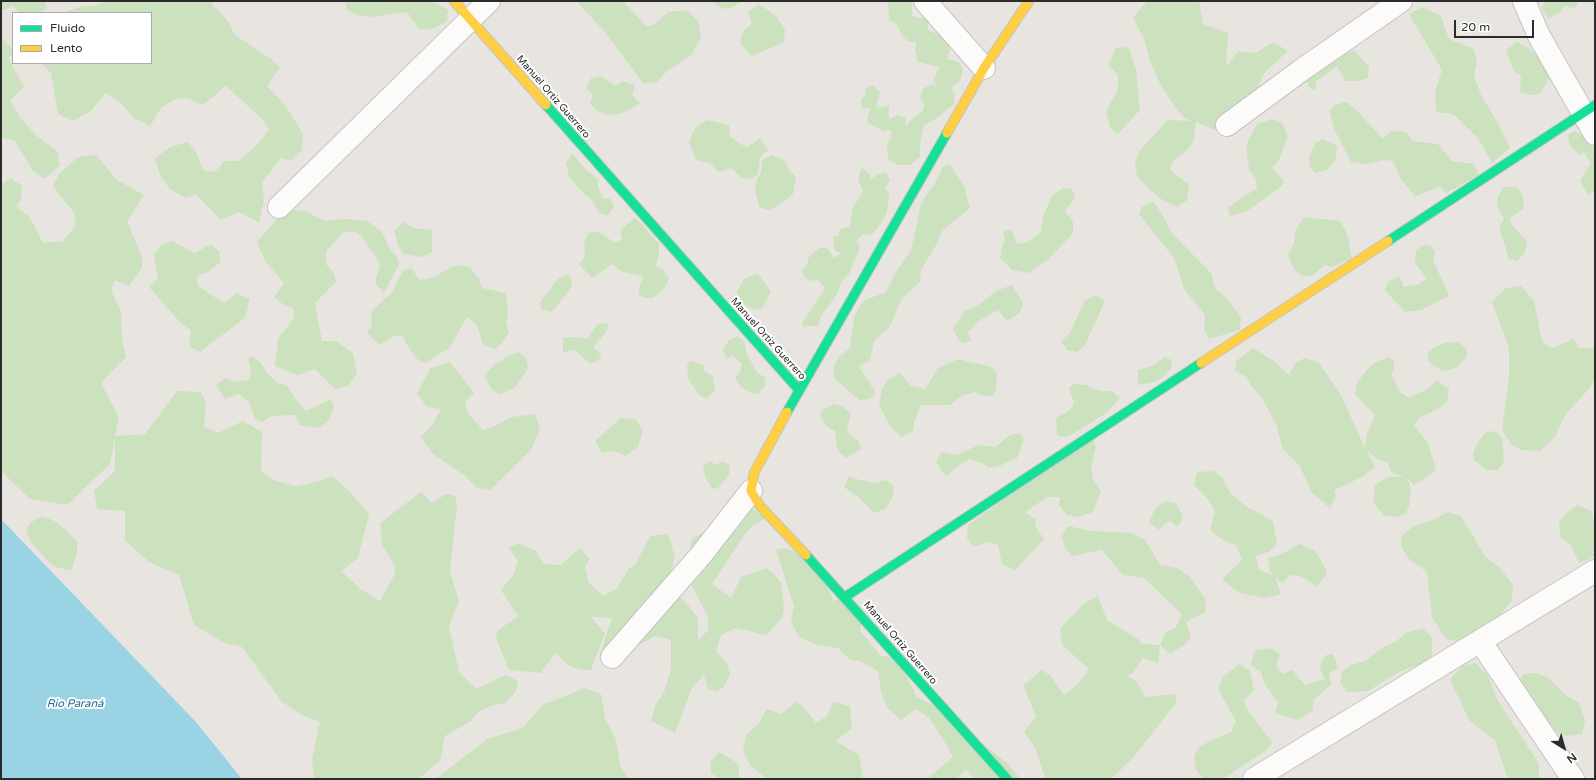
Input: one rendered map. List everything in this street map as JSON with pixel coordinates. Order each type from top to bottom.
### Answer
[{"type":"street","name":"Manuel Ortiz Guerrero","points":[[454,1],[799,390],[754,473],[751,491],[760,506],[845,597],[1007,779]]},
{"type":"street","points":[[279,207],[490,1]]},
{"type":"street","points":[[926,1],[984,68]]},
{"type":"street","points":[[799,390],[984,68],[1029,1]]},
{"type":"street","points":[[1227,125],[1303,69],[1401,1]]},
{"type":"street","points":[[1524,1],[1539,36],[1589,109],[1595,134]]},
{"type":"street","points":[[845,597],[1589,109]]},
{"type":"street","points":[[612,657],[701,555],[751,491]]},
{"type":"street","points":[[1254,779],[1595,571]]},
{"type":"street","points":[[1480,641],[1573,779]]},
{"type":"green space","points":[[1,1],[45,1],[47,7],[42,12],[19,12],[13,6],[1,11]]},
{"type":"green space","points":[[108,1],[214,1],[212,6],[219,10],[229,23],[235,35],[271,59],[280,67],[267,86],[286,106],[303,134],[302,150],[291,161],[281,158],[262,182],[264,200],[259,223],[239,212],[221,220],[196,195],[185,198],[169,188],[160,175],[155,158],[170,147],[188,142],[196,152],[204,171],[213,172],[219,168],[224,161],[239,161],[258,144],[269,129],[262,119],[226,86],[203,105],[189,99],[178,98],[162,107],[150,126],[134,118],[120,102],[105,93],[91,111],[73,121],[58,114],[51,73],[42,64],[152,64],[152,12],[66,12],[82,6],[93,6]]},
{"type":"green space","points":[[345,1],[432,1],[448,10],[447,21],[431,30],[419,29],[407,12],[370,17],[358,15],[347,10]]},
{"type":"green space","points":[[576,1],[623,1],[647,27],[655,24],[668,12],[687,10],[698,21],[701,38],[691,55],[666,72],[657,82],[643,83],[605,32]]},
{"type":"green space","points":[[710,1],[742,1],[733,7],[724,9]]},
{"type":"green space","points":[[888,1],[912,1],[912,16],[928,20],[928,30],[948,39],[950,49],[947,59],[959,62],[963,70],[960,81],[951,88],[955,93],[954,104],[934,120],[924,125],[920,143],[920,157],[910,165],[898,165],[888,159],[887,144],[891,138],[891,130],[884,132],[867,122],[870,108],[862,109],[861,100],[865,95],[866,88],[872,85],[880,91],[876,108],[890,105],[888,112],[890,119],[897,115],[906,118],[905,126],[924,109],[924,104],[920,99],[923,89],[931,84],[937,86],[933,81],[939,67],[918,62],[915,50],[916,41],[909,42],[902,36],[897,24],[889,20]]},
{"type":"green space","points":[[1147,1],[1199,1],[1203,24],[1228,33],[1226,67],[1238,51],[1256,53],[1273,42],[1288,51],[1265,72],[1257,89],[1226,112],[1215,130],[1196,122],[1194,140],[1185,153],[1174,160],[1170,168],[1177,176],[1189,184],[1187,200],[1177,207],[1161,199],[1137,176],[1135,162],[1141,149],[1168,120],[1193,121],[1186,119],[1178,111],[1161,86],[1150,61],[1144,39],[1133,18]]},
{"type":"green space","points":[[1545,1],[1578,1],[1578,4],[1575,8],[1565,6],[1559,13],[1548,19],[1541,8]]},
{"type":"green space","points":[[759,4],[776,16],[785,30],[784,42],[752,56],[740,43],[743,31],[752,24],[748,11]]},
{"type":"green space","points":[[1423,7],[1441,16],[1449,39],[1474,49],[1477,62],[1474,75],[1481,95],[1510,148],[1492,163],[1478,138],[1453,114],[1436,112],[1435,91],[1442,70],[1409,14]]},
{"type":"green space","points":[[1,37],[12,49],[12,55],[8,58],[24,87],[10,100],[21,119],[37,136],[57,151],[60,165],[45,179],[33,171],[15,141],[1,138]]},
{"type":"green space","points":[[1517,42],[1530,49],[1542,60],[1549,78],[1540,94],[1532,95],[1520,93],[1521,76],[1514,71],[1506,50]]},
{"type":"green space","points":[[1129,47],[1136,70],[1140,110],[1118,134],[1110,128],[1106,111],[1118,90],[1118,75],[1108,65],[1116,48]]},
{"type":"green space","points":[[1354,50],[1369,67],[1368,78],[1359,81],[1345,81],[1337,66],[1315,82],[1317,87],[1314,90],[1309,87],[1306,79],[1330,60]]},
{"type":"green space","points":[[600,76],[616,86],[622,81],[635,85],[632,95],[640,103],[628,111],[617,114],[607,115],[598,111],[590,104],[593,94],[586,89],[591,78]]},
{"type":"green space","points":[[1347,102],[1383,139],[1391,131],[1406,132],[1413,141],[1438,144],[1452,161],[1474,164],[1479,175],[1446,193],[1440,187],[1415,196],[1401,179],[1393,161],[1384,160],[1366,164],[1351,162],[1334,129],[1330,112],[1334,105]]},
{"type":"green space","points":[[1272,119],[1282,123],[1288,136],[1278,162],[1272,167],[1285,182],[1278,189],[1247,211],[1230,216],[1228,207],[1257,188],[1256,179],[1249,169],[1246,145],[1257,124]]},
{"type":"green space","points":[[707,120],[729,125],[730,136],[740,144],[748,147],[760,138],[768,150],[760,157],[758,174],[750,180],[741,177],[731,168],[718,172],[710,163],[696,160],[689,142],[695,128]]},
{"type":"green space","points":[[1574,131],[1584,136],[1592,144],[1595,153],[1595,190],[1588,195],[1580,181],[1591,163],[1584,152],[1580,155],[1570,146],[1568,135]]},
{"type":"green space","points":[[1323,139],[1337,146],[1336,158],[1327,170],[1315,173],[1310,166],[1309,158],[1315,143]]},
{"type":"green space","points":[[573,154],[585,169],[598,179],[598,187],[603,198],[611,199],[614,207],[608,215],[599,213],[592,200],[579,189],[569,176],[566,163]]},
{"type":"green space","points":[[96,155],[117,180],[144,195],[127,221],[142,257],[142,268],[129,286],[115,280],[111,290],[121,312],[122,339],[126,357],[101,383],[119,417],[115,436],[145,434],[177,391],[201,392],[206,402],[204,426],[218,433],[243,421],[262,432],[261,471],[276,481],[296,486],[321,481],[332,476],[348,490],[369,514],[358,558],[341,571],[362,590],[380,601],[395,574],[395,566],[382,545],[380,523],[421,492],[432,503],[446,494],[455,496],[457,505],[450,572],[459,601],[449,626],[459,672],[476,689],[506,675],[518,681],[516,691],[506,703],[491,706],[478,712],[471,721],[445,736],[440,761],[418,779],[314,779],[312,759],[320,722],[302,715],[282,702],[242,647],[225,643],[194,625],[179,575],[149,562],[125,540],[125,511],[97,509],[94,491],[115,471],[115,439],[110,464],[67,505],[30,499],[1,471],[1,185],[11,178],[22,186],[21,200],[16,206],[29,216],[43,243],[63,241],[76,225],[74,213],[53,186],[59,174],[78,157]]},
{"type":"green space","points":[[772,155],[784,160],[789,170],[796,177],[793,194],[781,204],[769,210],[759,207],[755,190],[756,182],[761,172],[762,160]]},
{"type":"green space","points":[[950,164],[964,186],[970,208],[943,230],[921,270],[920,282],[902,298],[889,328],[874,341],[870,361],[858,366],[876,393],[870,399],[859,400],[835,379],[833,368],[839,357],[850,348],[854,317],[863,301],[886,292],[897,270],[911,251],[921,203],[933,186],[944,166]]},
{"type":"green space","points":[[862,168],[870,174],[870,180],[878,174],[886,172],[890,181],[885,188],[889,193],[887,212],[884,219],[873,234],[862,235],[856,241],[860,247],[849,274],[841,282],[837,294],[820,318],[819,325],[803,327],[802,323],[825,288],[818,280],[813,281],[805,278],[802,270],[808,263],[808,258],[819,248],[827,248],[834,258],[841,253],[835,251],[833,236],[838,236],[840,229],[850,227],[852,209],[863,192],[858,179]]},
{"type":"green space","points":[[1503,187],[1517,187],[1523,197],[1524,208],[1510,218],[1512,225],[1527,241],[1525,252],[1517,261],[1509,259],[1499,227],[1504,219],[1497,206],[1498,197]]},
{"type":"green space","points":[[1063,188],[1072,189],[1075,197],[1065,211],[1073,222],[1073,233],[1048,260],[1029,273],[1012,270],[1000,258],[1002,246],[1005,242],[1003,232],[1011,229],[1017,244],[1025,243],[1033,238],[1041,232],[1043,217],[1051,197]]},
{"type":"green space","points":[[1153,201],[1162,214],[1171,232],[1211,273],[1215,289],[1227,298],[1241,318],[1240,330],[1209,339],[1204,329],[1205,315],[1184,289],[1174,258],[1139,214],[1142,207]]},
{"type":"green space","points":[[290,209],[305,211],[325,221],[345,219],[367,221],[382,232],[390,250],[397,256],[399,264],[384,293],[375,283],[380,264],[363,238],[355,231],[343,233],[326,251],[326,264],[334,273],[336,282],[315,303],[322,341],[336,341],[353,353],[357,374],[348,386],[335,389],[315,369],[298,375],[275,366],[278,339],[294,318],[293,308],[285,306],[274,297],[284,283],[265,261],[257,242],[275,221]]},
{"type":"green space","points":[[635,217],[659,244],[659,255],[655,267],[662,269],[669,278],[666,286],[653,298],[645,298],[639,295],[639,288],[644,276],[623,272],[612,264],[592,278],[579,264],[585,257],[584,243],[588,233],[599,232],[615,243],[622,240],[620,231]]},
{"type":"green space","points":[[1304,217],[1340,221],[1347,234],[1352,258],[1332,267],[1324,265],[1312,277],[1300,275],[1293,267],[1288,255],[1294,243],[1295,231]]},
{"type":"green space","points":[[405,222],[413,228],[432,230],[432,252],[421,257],[404,254],[398,245],[394,230]]},
{"type":"green space","points":[[172,241],[195,253],[212,245],[220,252],[220,262],[207,273],[196,276],[199,287],[224,303],[236,293],[250,299],[245,318],[200,352],[189,346],[191,331],[178,320],[149,287],[158,278],[154,255],[161,245]]},
{"type":"green space","points":[[1424,245],[1431,246],[1435,252],[1433,260],[1449,296],[1421,310],[1405,312],[1385,290],[1388,282],[1399,276],[1404,287],[1417,285],[1427,279],[1415,263],[1416,250]]},
{"type":"green space","points":[[462,265],[470,267],[479,279],[482,288],[506,293],[508,313],[506,322],[509,332],[501,344],[495,349],[483,345],[477,325],[467,317],[450,347],[426,363],[417,359],[408,347],[402,335],[394,336],[379,345],[367,333],[372,325],[371,312],[392,292],[403,270],[411,268],[420,280],[434,277],[451,267]]},
{"type":"green space","points":[[568,274],[572,279],[571,287],[567,293],[552,312],[541,309],[540,303],[546,294],[559,278]]},
{"type":"green space","points":[[758,274],[771,291],[762,309],[754,310],[742,303],[737,291],[745,278]]},
{"type":"green space","points":[[1012,285],[1023,303],[1020,312],[1011,319],[1006,320],[998,310],[979,321],[968,332],[971,341],[963,343],[958,339],[953,329],[965,311],[978,305],[996,291]]},
{"type":"green space","points":[[1521,286],[1534,301],[1542,341],[1552,348],[1574,339],[1578,348],[1595,348],[1595,379],[1588,390],[1565,415],[1555,437],[1540,451],[1521,450],[1512,445],[1502,430],[1509,377],[1509,348],[1492,302],[1506,288]]},
{"type":"green space","points":[[1097,295],[1105,301],[1085,345],[1077,352],[1067,350],[1061,341],[1070,333],[1085,300]]},
{"type":"green space","points":[[608,323],[607,331],[593,347],[600,353],[601,357],[598,360],[591,364],[574,350],[563,352],[563,338],[575,337],[587,339],[598,324]]},
{"type":"green space","points":[[737,336],[745,342],[746,352],[756,371],[765,378],[765,386],[758,394],[753,394],[741,387],[735,378],[740,372],[742,364],[732,355],[727,359],[723,349],[729,340]]},
{"type":"green space","points":[[1458,342],[1467,349],[1466,358],[1456,368],[1445,371],[1437,368],[1428,361],[1428,353],[1435,347],[1445,343]]},
{"type":"green space","points":[[1253,348],[1275,362],[1289,375],[1296,362],[1305,358],[1318,362],[1340,393],[1365,449],[1367,434],[1375,415],[1355,394],[1357,383],[1368,368],[1376,362],[1388,357],[1394,361],[1394,369],[1391,374],[1400,392],[1409,398],[1427,389],[1437,380],[1449,389],[1447,401],[1438,409],[1419,418],[1414,425],[1429,445],[1436,471],[1414,485],[1407,478],[1411,488],[1409,507],[1405,514],[1396,517],[1384,515],[1373,502],[1375,485],[1388,477],[1405,477],[1392,473],[1387,462],[1377,459],[1366,450],[1375,467],[1362,477],[1334,490],[1336,496],[1330,508],[1311,492],[1300,466],[1283,449],[1276,424],[1262,398],[1251,386],[1247,377],[1235,371],[1236,361]]},
{"type":"green space","points":[[518,352],[526,358],[528,368],[516,387],[501,394],[493,391],[484,376],[494,365],[508,356]]},
{"type":"green space","points":[[252,356],[259,361],[268,374],[277,383],[287,385],[294,397],[306,411],[331,399],[334,407],[329,420],[320,428],[300,425],[295,415],[272,416],[262,422],[255,419],[249,402],[239,394],[225,399],[216,385],[225,378],[236,382],[249,380],[251,369],[248,359]]},
{"type":"green space","points":[[1164,357],[1172,360],[1171,369],[1162,378],[1151,383],[1138,385],[1138,370],[1154,365]]},
{"type":"green space","points":[[958,359],[992,367],[997,374],[996,391],[992,396],[980,395],[976,392],[961,396],[950,405],[921,405],[914,422],[914,430],[902,437],[890,426],[879,405],[882,389],[888,380],[900,373],[911,386],[925,389],[938,368]]},
{"type":"green space","points":[[691,361],[703,365],[705,372],[714,376],[713,383],[716,390],[706,399],[699,395],[688,379],[687,364]]},
{"type":"green space","points":[[450,362],[474,393],[465,402],[468,413],[483,430],[493,427],[512,417],[535,414],[540,429],[531,450],[490,490],[477,488],[464,475],[433,454],[421,437],[433,424],[441,409],[427,407],[417,393],[431,368]]},
{"type":"green space","points":[[1073,384],[1086,385],[1100,391],[1112,391],[1120,398],[1106,413],[1068,437],[1061,437],[1057,435],[1056,418],[1070,410],[1074,403],[1069,388]]},
{"type":"green space","points":[[833,404],[842,406],[851,414],[847,431],[859,442],[861,449],[847,458],[841,454],[837,447],[835,431],[826,426],[820,415],[823,410]]},
{"type":"green space","points":[[621,418],[635,419],[643,430],[638,447],[625,456],[614,451],[602,453],[595,441]]},
{"type":"green space","points":[[1495,431],[1502,438],[1504,462],[1498,470],[1487,470],[1474,460],[1473,454],[1476,445],[1485,433]]},
{"type":"green space","points":[[1019,433],[1024,439],[1017,458],[997,467],[988,468],[984,464],[970,459],[956,467],[947,476],[942,472],[936,462],[941,452],[956,455],[979,445],[996,447],[1008,436]]},
{"type":"green space","points":[[1092,435],[1096,447],[1091,468],[1093,479],[1101,491],[1093,512],[1078,517],[1067,515],[1059,505],[1060,497],[1047,497],[1033,507],[1025,513],[1036,519],[1035,526],[1044,539],[1015,570],[1002,564],[998,545],[987,542],[974,547],[967,538],[968,525]]},
{"type":"green space","points":[[710,461],[715,465],[723,461],[730,465],[729,475],[717,489],[712,488],[705,477],[703,466]]},
{"type":"green space","points":[[1213,471],[1223,478],[1230,493],[1247,507],[1273,521],[1277,544],[1269,552],[1256,556],[1259,570],[1274,576],[1270,571],[1268,558],[1280,555],[1299,544],[1314,550],[1324,565],[1327,574],[1317,586],[1300,576],[1290,575],[1282,583],[1275,577],[1281,594],[1265,598],[1239,593],[1222,579],[1242,560],[1236,545],[1223,540],[1210,530],[1215,512],[1208,499],[1194,485],[1197,472]]},
{"type":"green space","points":[[848,477],[874,483],[886,480],[894,486],[892,499],[885,509],[874,513],[858,497],[844,487]]},
{"type":"green space","points":[[1165,501],[1176,503],[1183,517],[1179,525],[1176,526],[1171,521],[1165,523],[1159,530],[1149,522],[1155,509]]},
{"type":"green space","points":[[746,505],[766,518],[753,525],[744,535],[712,584],[731,598],[741,577],[766,568],[774,574],[781,583],[784,608],[782,618],[766,635],[736,628],[721,635],[716,651],[727,664],[730,674],[724,687],[716,691],[708,689],[704,675],[692,688],[675,733],[651,721],[656,704],[664,692],[671,670],[671,640],[655,636],[632,649],[611,668],[599,657],[612,618],[591,617],[605,633],[591,670],[582,670],[571,667],[555,653],[541,673],[509,670],[496,638],[497,631],[518,616],[501,590],[514,574],[518,561],[509,548],[518,543],[535,550],[544,564],[561,565],[580,548],[590,559],[585,567],[589,583],[604,596],[617,588],[629,568],[635,565],[650,536],[668,534],[675,557],[670,576],[672,590],[688,605],[698,618],[698,641],[708,630],[708,617],[691,584],[693,572],[690,559],[691,540]]},
{"type":"green space","points":[[1578,505],[1591,511],[1595,526],[1595,554],[1592,558],[1579,563],[1571,545],[1561,538],[1559,522],[1569,511]]},
{"type":"green space","points":[[1448,512],[1461,516],[1485,556],[1501,569],[1513,585],[1512,600],[1498,618],[1464,642],[1446,639],[1432,617],[1427,572],[1409,559],[1402,548],[1401,536],[1415,525],[1431,521]]},
{"type":"green space","points":[[42,516],[57,522],[77,541],[77,554],[71,571],[53,566],[32,544],[26,531],[30,523]]},
{"type":"green space","points":[[1068,526],[1092,531],[1132,533],[1145,540],[1160,565],[1177,568],[1190,577],[1206,600],[1205,612],[1186,622],[1191,638],[1183,646],[1170,654],[1160,645],[1165,633],[1176,627],[1182,614],[1144,578],[1123,575],[1102,550],[1072,556],[1065,548],[1062,536]]},
{"type":"green space","points":[[782,548],[795,551],[821,573],[834,602],[844,592],[864,612],[860,631],[881,656],[888,656],[904,671],[917,697],[938,708],[1007,763],[1019,777],[1017,779],[975,779],[966,770],[956,779],[927,779],[953,757],[946,744],[929,718],[916,709],[901,720],[888,708],[881,693],[878,671],[860,661],[850,660],[838,648],[816,645],[798,636],[791,621],[794,606],[776,550]]},
{"type":"green space","points":[[1098,596],[1107,620],[1138,639],[1142,644],[1160,645],[1158,663],[1143,658],[1131,675],[1125,674],[1136,681],[1146,697],[1176,694],[1176,703],[1132,759],[1111,779],[1045,779],[1036,749],[1024,732],[1036,716],[1023,685],[1042,670],[1051,676],[1064,695],[1079,683],[1089,669],[1062,645],[1060,629],[1084,603]]},
{"type":"green space","points":[[1423,628],[1432,638],[1432,656],[1421,664],[1399,672],[1368,691],[1347,692],[1340,682],[1342,672],[1351,665],[1365,661],[1383,647],[1395,642],[1406,633]]},
{"type":"green space","points":[[1271,648],[1280,654],[1276,666],[1282,674],[1292,670],[1305,685],[1325,679],[1319,667],[1326,655],[1333,654],[1338,668],[1329,674],[1331,685],[1313,700],[1313,710],[1298,720],[1275,713],[1278,703],[1264,683],[1261,672],[1251,665],[1254,651]]},
{"type":"green space","points":[[1476,663],[1488,676],[1498,701],[1539,764],[1539,779],[1508,779],[1495,740],[1470,721],[1450,680],[1462,666]]},
{"type":"green space","points":[[1239,664],[1250,671],[1254,690],[1243,701],[1251,715],[1272,742],[1267,750],[1224,778],[1204,779],[1196,770],[1194,756],[1200,746],[1231,732],[1236,721],[1218,689],[1223,677]]},
{"type":"green space","points":[[1535,673],[1547,677],[1567,696],[1579,703],[1585,721],[1582,734],[1567,736],[1559,734],[1512,689],[1524,674]]},
{"type":"green space","points":[[585,688],[601,694],[605,719],[615,737],[621,768],[629,779],[436,779],[487,739],[523,728],[542,705]]},
{"type":"green space","points":[[797,702],[805,708],[816,723],[827,716],[833,702],[850,706],[852,729],[835,741],[859,755],[863,779],[767,779],[750,765],[743,750],[746,735],[759,723],[767,709],[781,714]]},
{"type":"green space","points":[[719,752],[739,764],[739,779],[720,779],[711,773],[711,761]]},
{"type":"water","name":"Rio Paraná","points":[[1,519],[196,722],[242,779],[1,779]]},
{"type":"traffic: fast","points":[[546,105],[799,390]]},
{"type":"traffic: fast","points":[[1388,241],[1595,105]]},
{"type":"traffic: fast","points":[[787,412],[947,133]]},
{"type":"traffic: fast","points":[[845,597],[1201,363]]},
{"type":"traffic: fast","points":[[806,555],[1007,779]]},
{"type":"traffic: slow","points":[[454,1],[546,105]]},
{"type":"traffic: slow","points":[[947,133],[984,68],[1029,1]]},
{"type":"traffic: slow","points":[[1201,363],[1388,241]]},
{"type":"traffic: slow","points":[[787,412],[754,473],[751,491],[760,506],[806,555]]}]
